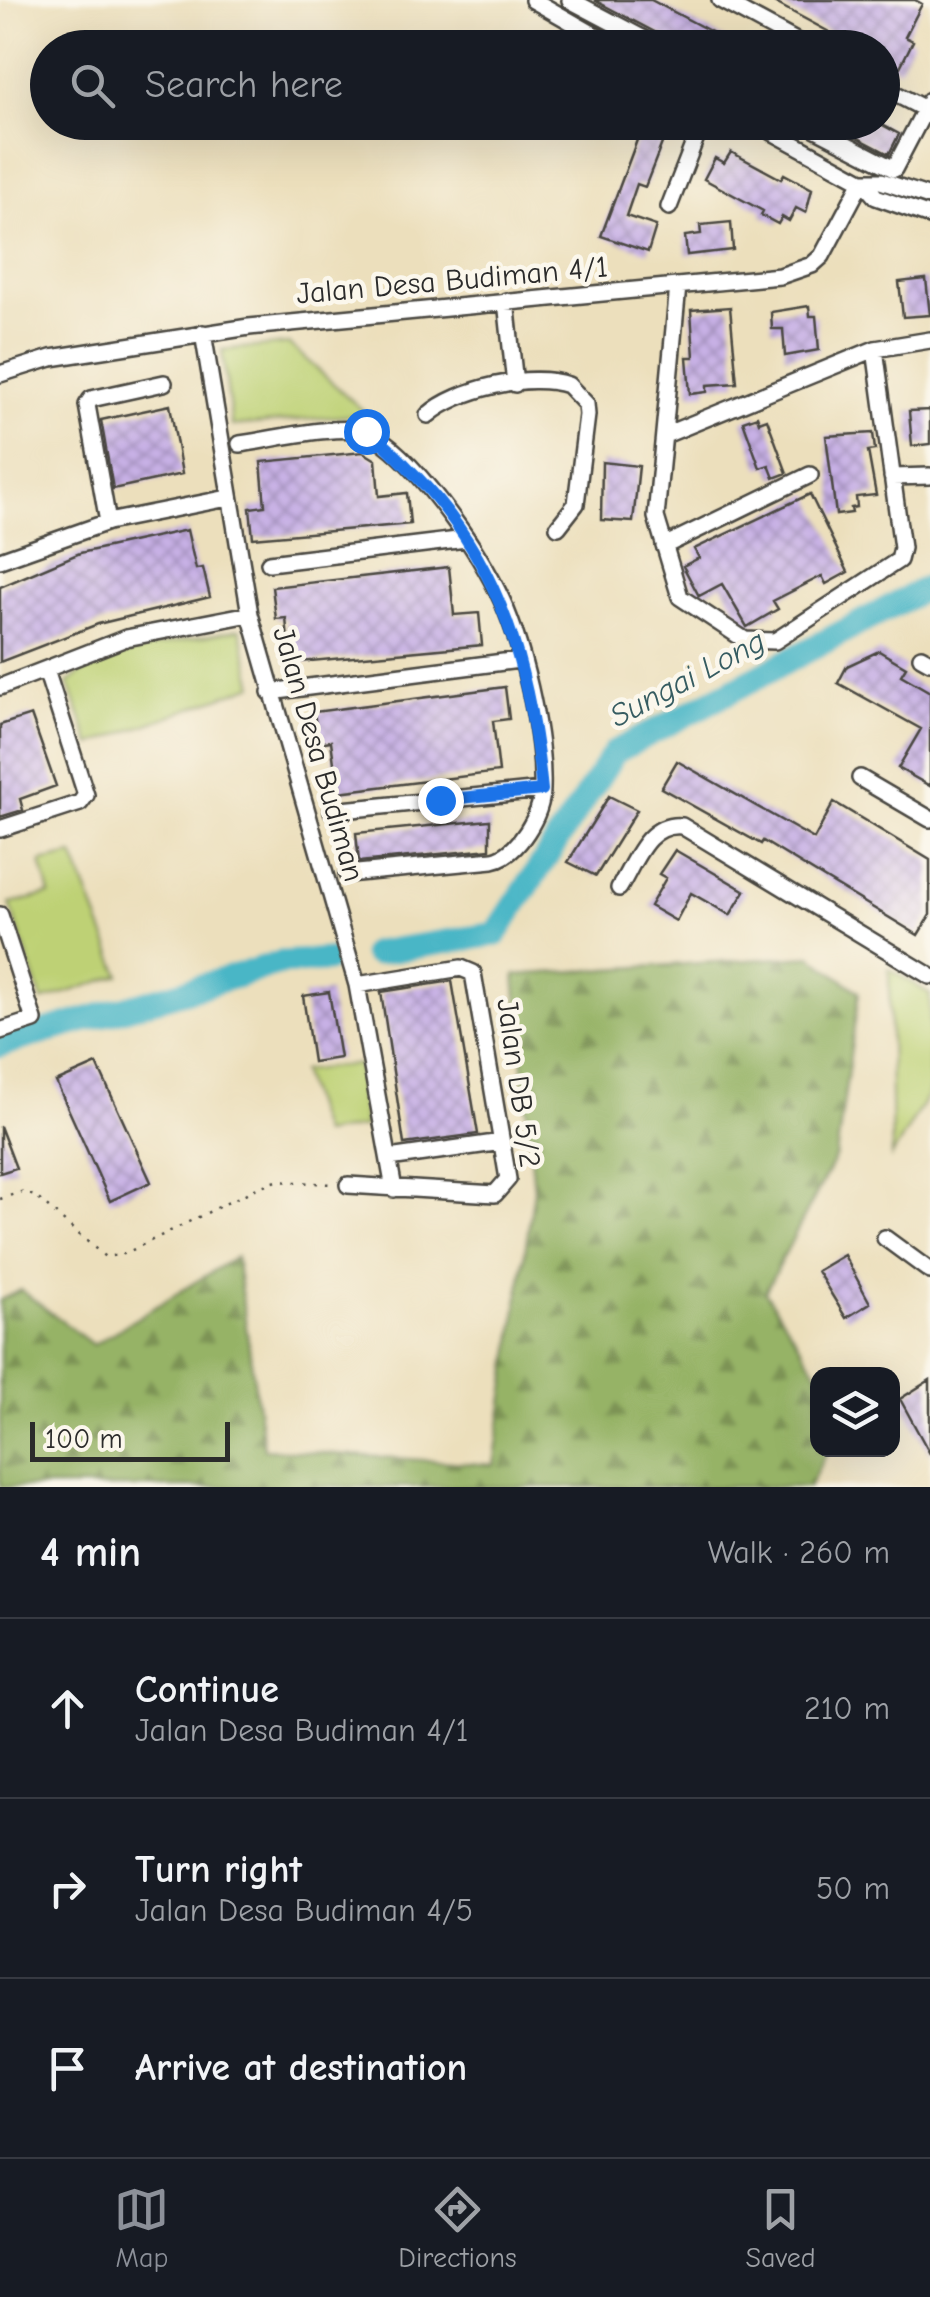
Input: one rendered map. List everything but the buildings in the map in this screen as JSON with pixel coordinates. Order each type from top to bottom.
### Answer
[{"type":"street","points":[[533,0],[585,30]]},
{"type":"street","points":[[570,0],[627,30]]},
{"type":"street","points":[[720,0],[775,30]]},
{"type":"street","points":[[751,17],[759,0]]},
{"type":"street","points":[[838,140],[894,169],[928,105],[900,94]]},
{"type":"street","points":[[669,207],[695,140]]},
{"type":"street","points":[[787,140],[862,181],[876,197],[930,216]]},
{"type":"street","points":[[862,181],[881,181],[930,197]]},
{"type":"street","name":"Jalan Desa Budiman 4/1","points":[[0,374],[51,358],[203,333],[507,309],[780,276],[812,265],[830,246],[862,181]]},
{"type":"street","points":[[678,286],[656,508],[680,597],[745,640],[775,641],[899,560],[875,348]]},
{"type":"street","points":[[507,309],[515,384]]},
{"type":"street","name":"Jalan Desa Budiman","points":[[203,333],[250,614],[357,985],[394,1189]]},
{"type":"street","points":[[665,436],[875,348],[930,340]]},
{"type":"street","points":[[108,522],[87,405],[92,398],[164,382]]},
{"type":"street","points":[[428,415],[451,396],[515,384],[562,383],[586,404],[576,504],[558,527]]},
{"type":"street","points":[[240,444],[366,431],[386,446],[441,502],[499,594],[529,694],[542,790],[534,815],[504,857],[347,874]]},
{"type":"street","points":[[664,546],[810,475]]},
{"type":"street","points":[[892,477],[930,476]]},
{"type":"street","points":[[0,560],[108,522],[228,498]]},
{"type":"street","points":[[269,563],[466,539]]},
{"type":"street","points":[[1,684],[126,638],[250,614]]},
{"type":"street","points":[[270,692],[519,660]]},
{"type":"street","points":[[0,829],[80,803],[87,791],[46,670]]},
{"type":"street","points":[[860,778],[930,819]]},
{"type":"street","points":[[332,811],[542,790]]},
{"type":"street","points":[[620,888],[653,832],[668,824],[682,826],[930,976]]},
{"type":"street","points":[[0,915],[34,1020],[0,1031]]},
{"type":"street","name":"Jalan DB 5/2","points":[[357,985],[461,968],[473,973],[508,1178],[495,1194],[394,1189]]},
{"type":"street","points":[[389,1158],[502,1142]]},
{"type":"street","points":[[348,1185],[394,1189]]},
{"type":"street","points":[[885,1238],[930,1271]]},
{"type":"path","points":[[0,1199],[21,1192],[35,1196],[105,1257],[124,1254],[261,1186],[277,1182],[348,1185]]},
{"type":"green space","points":[[289,344],[367,414],[232,426],[222,350]]},
{"type":"green space","points":[[240,629],[254,685],[91,745],[68,683],[101,657]]},
{"type":"green space","points":[[73,855],[120,975],[42,1001],[10,904],[50,894],[41,862]]},
{"type":"green space","points":[[811,956],[859,992],[836,1156],[765,1292],[814,1367],[810,1367],[810,1457],[824,1457],[809,1487],[0,1487],[0,1300],[21,1290],[93,1345],[236,1257],[264,1449],[494,1465],[534,1190],[515,975]]},
{"type":"green space","points":[[889,969],[930,994],[930,1092],[892,1156]]},
{"type":"green space","points":[[358,1064],[364,1127],[322,1134],[301,1071]]},
{"type":"waterway","name":"Sungai Long","points":[[374,953],[496,934],[615,752],[930,586]]},
{"type":"waterway","name":"Sungai Long","points":[[0,1045],[280,963],[327,960]]},
{"type":"route","points":[[366,431],[441,502],[484,565],[510,622],[529,694],[542,790],[440,800]]}]
